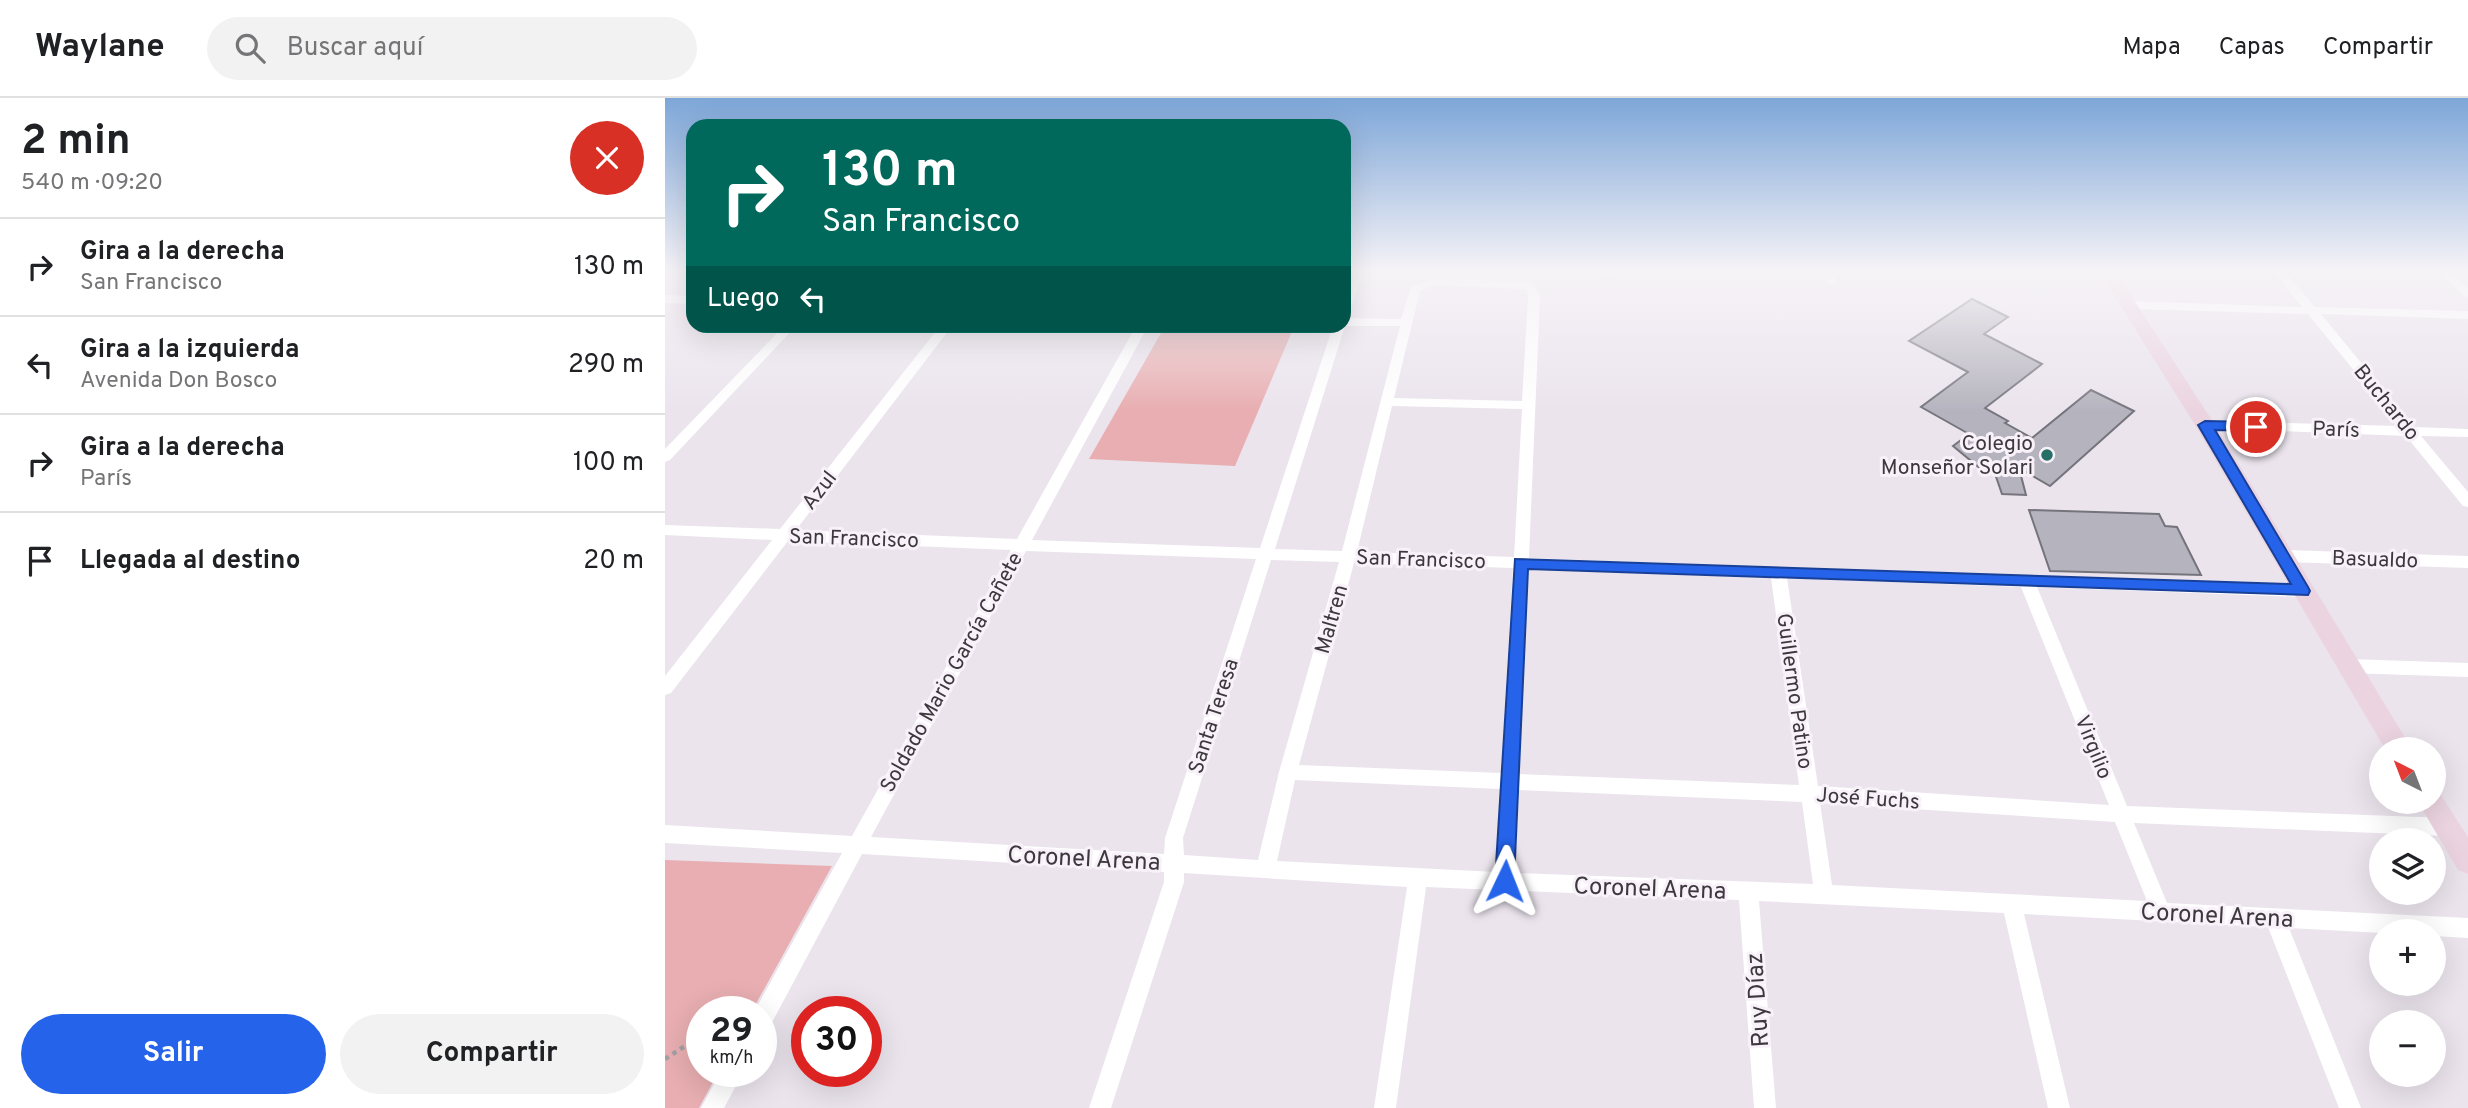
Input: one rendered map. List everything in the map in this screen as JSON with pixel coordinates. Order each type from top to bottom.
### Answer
[{"type":"main road","points":[[2137,318],[2205,425],[2392,737]]},
{"type":"main road","points":[[2439,814],[2468,861]]},
{"type":"street","name":"Maltren","points":[[1266,867],[1288,772],[1348,557],[1408,318]]},
{"type":"street","name":"Maltren","points":[[1529,405],[1533,318]]},
{"type":"street","name":"Buchardo","points":[[2319,318],[2468,502]]},
{"type":"street","points":[[1351,322],[1407,323]]},
{"type":"street","points":[[665,457],[783,333]]},
{"type":"street","name":"Azul","points":[[665,688],[941,333]]},
{"type":"street","name":"Soldado Mario García Cañete","points":[[774,996],[1138,333]]},
{"type":"street","name":"Santa Teresa","points":[[1100,1108],[1174,882],[1174,838],[1337,333]]},
{"type":"street","points":[[1386,402],[1529,405],[1505,881]]},
{"type":"street","name":"París","points":[[2205,425],[2468,433]]},
{"type":"street","name":"San Francisco","points":[[665,530],[2302,591]]},
{"type":"street","name":"Basualdo","points":[[2283,556],[2468,562]]},
{"type":"street","name":"Guillermo Patino","points":[[1778,571],[1824,894]]},
{"type":"street","name":"Virgilio","points":[[2027,582],[2161,911]]},
{"type":"street","points":[[2348,666],[2468,670]]},
{"type":"street","name":"José Fuchs","points":[[1288,772],[1810,794],[2122,814],[2447,827]]},
{"type":"street","name":"Coronel Arena","points":[[665,834],[1266,867],[1418,878],[1824,894],[2468,928]]},
{"type":"street","points":[[1385,1108],[1418,878]]},
{"type":"street","name":"Ruy Díaz","points":[[1748,892],[1765,1108]]},
{"type":"street","points":[[2012,904],[2059,1108]]},
{"type":"street","points":[[2274,919],[2350,1108]]},
{"type":"street","points":[[712,1108],[724,1087]]},
{"type":"path","points":[[665,1059],[686,1045]]},
{"type":"shaded area","points":[[1161,333],[1291,333],[1235,466],[1089,459]]},
{"type":"shaded area","points":[[665,860],[832,866],[760,996],[686,996],[686,1087],[710,1087],[699,1108],[665,1108]]},
{"type":"building","points":[[1943,318],[2006,318],[1984,334],[2042,364],[1985,408],[2032,438],[2091,390],[2134,411],[2050,486],[2019,468],[2026,495],[2002,494],[1994,471],[1987,474],[1953,446],[1969,434],[1921,407],[1968,372],[1909,341]]},
{"type":"building","points":[[2029,510],[2159,514],[2165,526],[2177,527],[2201,575],[2050,571]]},
{"type":"place","name":"Colegio Monseñor Solari","points":[[2047,455]]},
{"type":"route","points":[[1505,881],[1521,563],[2302,591],[2205,425],[2256,427]]}]
